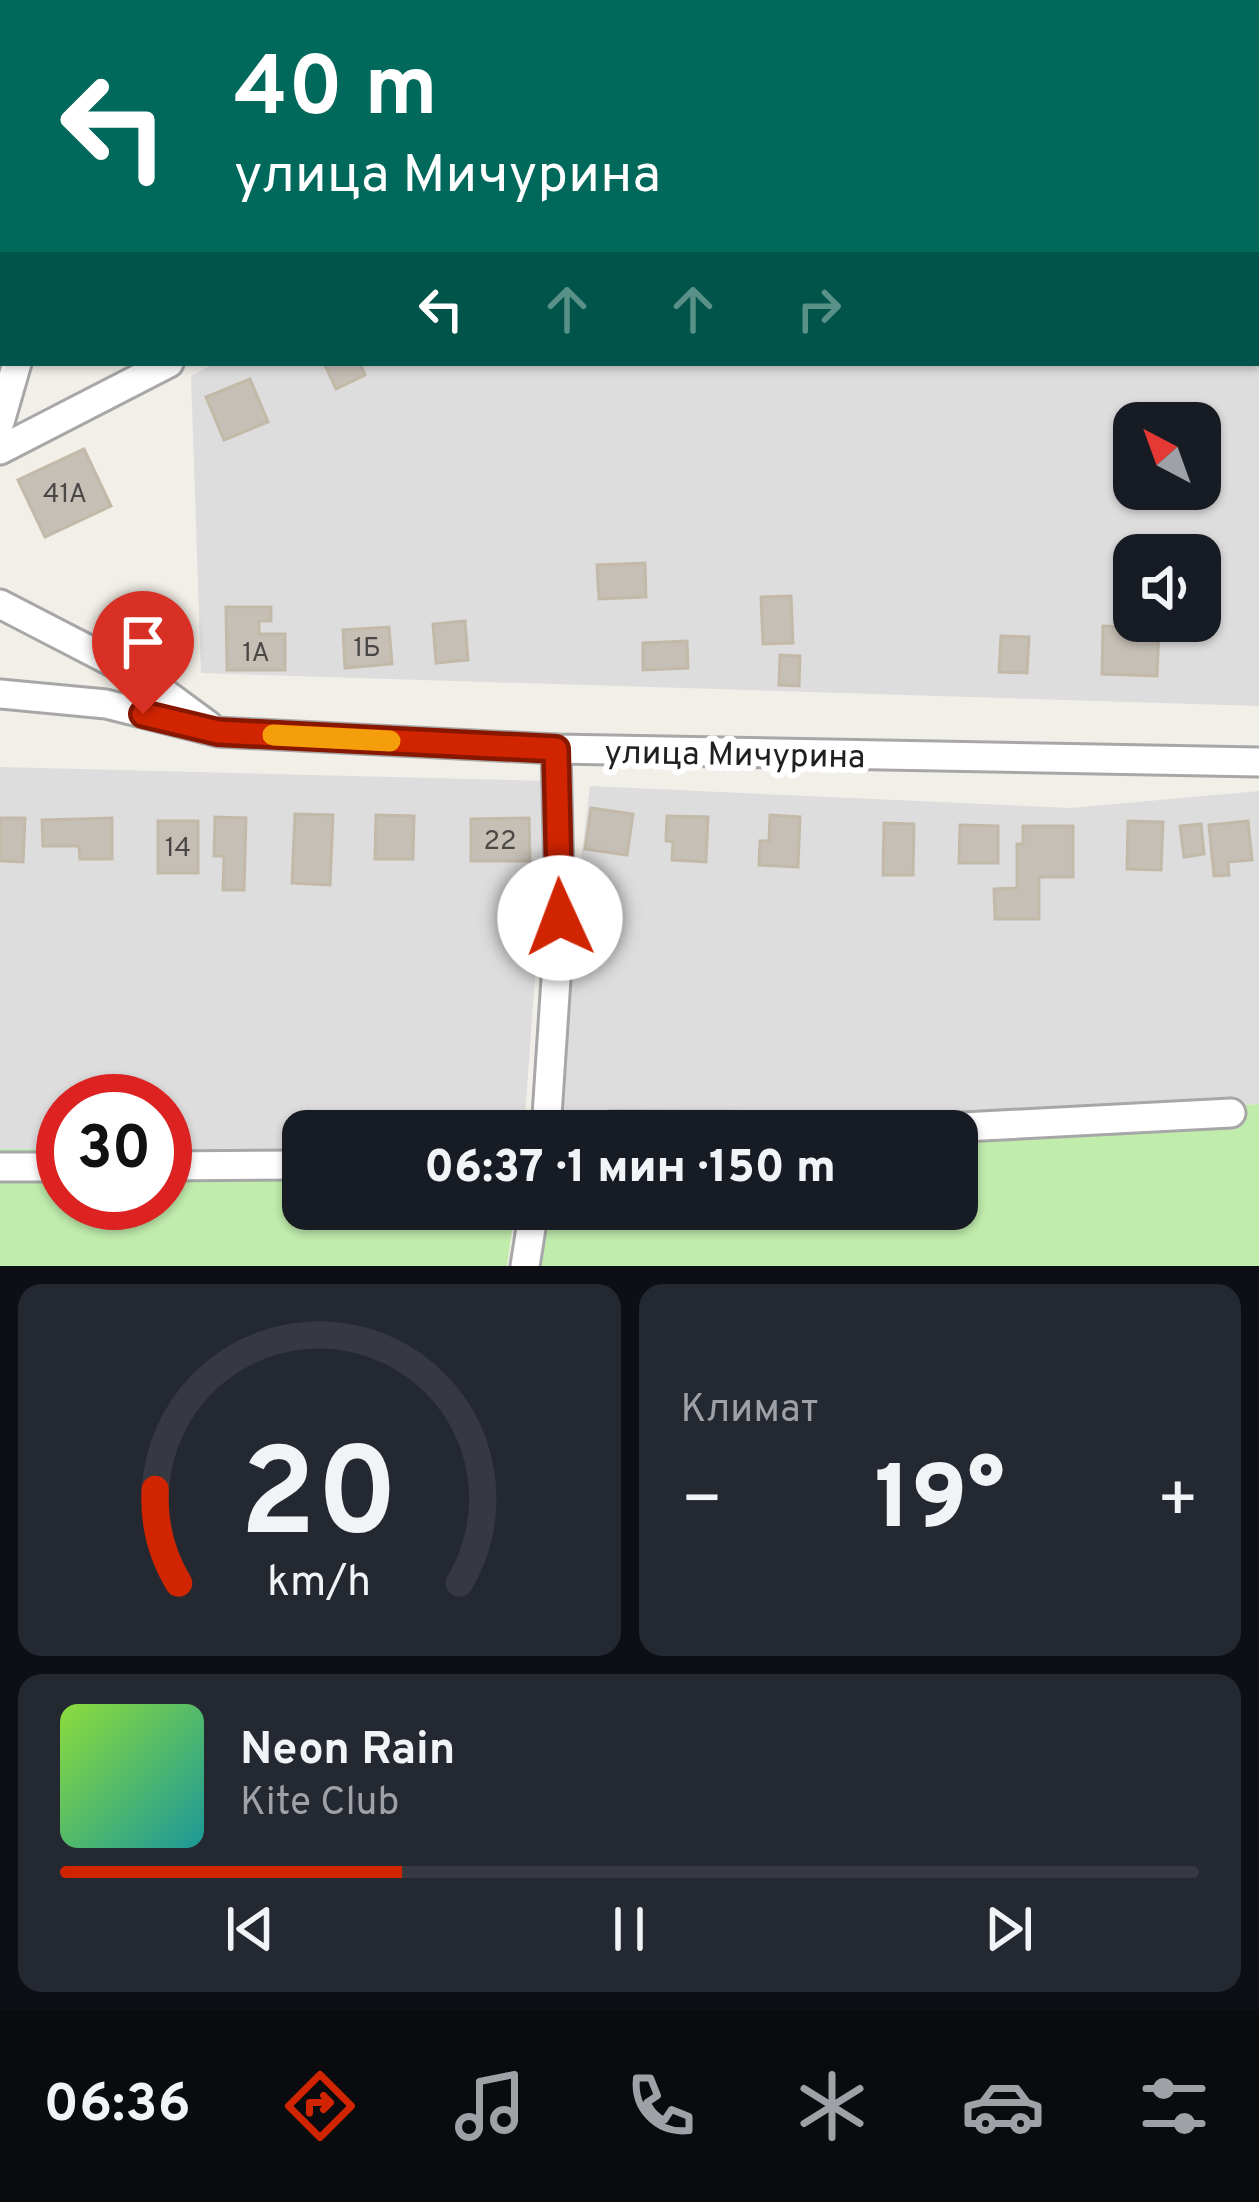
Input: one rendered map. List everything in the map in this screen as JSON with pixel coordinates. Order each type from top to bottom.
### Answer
[{"type":"street","points":[[0,422],[15,366]]},
{"type":"street","points":[[0,450],[163,366]]},
{"type":"street","points":[[0,604],[147,680],[218,732]]},
{"type":"street","name":"улица Мичурина","points":[[0,694],[106,704],[218,732],[556,749],[1259,762]]},
{"type":"street","points":[[546,1110],[560,918],[556,749]]},
{"type":"street","points":[[978,1126],[1231,1112]]},
{"type":"street","points":[[192,1166],[282,1165]]},
{"type":"street","points":[[0,1167],[36,1167]]},
{"type":"street","points":[[525,1266],[531,1230]]},
{"type":"shaded area","points":[[209,366],[1259,366],[1259,706],[201,673],[191,376]]},
{"type":"shaded area","points":[[0,767],[549,781],[526,1110],[282,1110],[282,1149],[192,1149],[192,1074],[36,1074],[36,1149],[0,1149]]},
{"type":"shaded area","points":[[590,786],[1070,808],[1259,791],[1259,1104],[1053,1119],[978,1118],[978,1110],[551,1110]]},
{"type":"green space","points":[[1259,1104],[1259,1266],[531,1266],[535,1230],[978,1230],[978,1118],[1053,1119]]},
{"type":"green space","points":[[0,1149],[36,1149],[36,1230],[192,1230],[192,1149],[282,1149],[282,1230],[512,1230],[507,1266],[0,1266]]},
{"type":"building","points":[[325,366],[361,366],[365,375],[336,389]]},
{"type":"building","points":[[250,379],[268,422],[224,440],[206,397]]},
{"type":"building","points":[[84,449],[111,506],[45,537],[18,480]]},
{"type":"building","points":[[645,563],[646,597],[599,599],[597,565]]},
{"type":"building","points":[[791,596],[793,643],[763,644],[761,597]]},
{"type":"building","points":[[226,607],[271,607],[271,621],[259,621],[259,634],[285,634],[285,670],[227,670]]},
{"type":"building","points":[[465,621],[468,660],[436,663],[433,624]]},
{"type":"building","points":[[1103,626],[1113,626],[1113,642],[1158,642],[1157,676],[1102,674]]},
{"type":"building","points":[[389,627],[392,664],[345,668],[343,630]]},
{"type":"building","points":[[1001,636],[1029,637],[1027,673],[999,672]]},
{"type":"building","points":[[687,641],[688,668],[643,670],[643,643]]},
{"type":"building","points":[[780,655],[800,656],[799,686],[779,685]]},
{"type":"building","points":[[591,808],[633,814],[627,855],[585,849]]},
{"type":"building","points":[[295,814],[333,815],[330,885],[292,883]]},
{"type":"building","points":[[376,815],[414,816],[413,859],[375,859]]},
{"type":"building","points":[[770,815],[800,817],[798,867],[759,865],[760,841],[769,841]]},
{"type":"building","points":[[667,816],[708,817],[706,862],[672,860],[673,842],[666,841]]},
{"type":"building","points":[[215,817],[246,818],[244,890],[223,890],[224,856],[214,856]]},
{"type":"building","points":[[0,818],[25,818],[23,862],[0,861]]},
{"type":"building","points":[[112,818],[112,859],[80,859],[79,846],[43,846],[42,820]]},
{"type":"building","points":[[529,818],[530,861],[471,861],[471,819]]},
{"type":"building","points":[[158,821],[198,821],[198,873],[158,873]]},
{"type":"building","points":[[1128,821],[1163,822],[1161,870],[1127,869]]},
{"type":"building","points":[[1248,821],[1252,860],[1228,862],[1229,875],[1214,876],[1209,825]]},
{"type":"building","points":[[884,823],[914,824],[913,875],[883,875]]},
{"type":"building","points":[[1201,824],[1204,854],[1184,857],[1180,826]]},
{"type":"building","points":[[960,825],[998,826],[998,863],[959,863]]},
{"type":"building","points":[[1023,826],[1073,826],[1073,877],[1039,877],[1039,919],[995,919],[994,889],[1017,888],[1017,844],[1023,844]]},
{"type":"slow traffic","points":[[273,735],[390,741]]},
{"type":"route","points":[[143,714],[218,732],[556,749],[560,918]]}]
